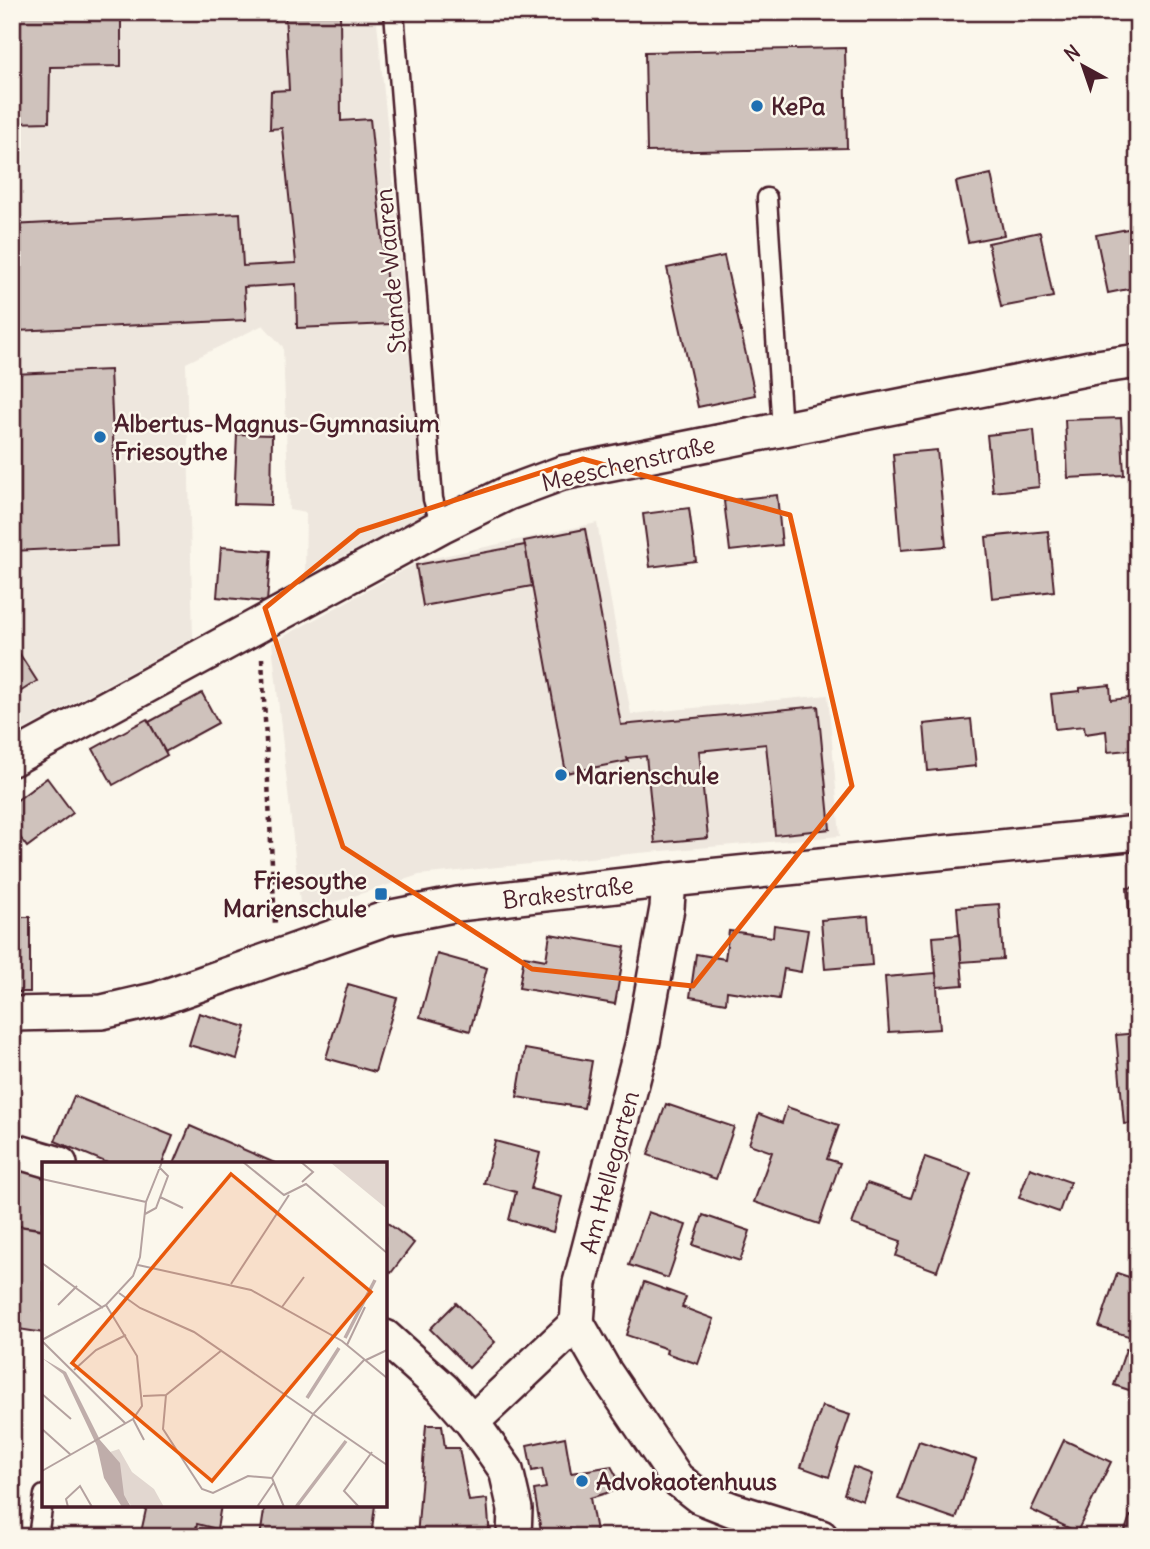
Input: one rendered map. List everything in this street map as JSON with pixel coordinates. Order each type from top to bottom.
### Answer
[{"type":"street","name":"Meeschenstraße","points":[[12,760],[508,492],[562,474],[1090,368],[1138,361]]},
{"type":"street","name":"Brakestraße","points":[[12,1014],[102,1012],[158,999],[387,918],[458,904],[1138,833]]},
{"type":"street","name":"Am Hellegarten","points":[[577,1322],[580,1283],[643,1041],[667,908],[669,880]]},
{"type":"street","points":[[12,1150],[53,1162]]},
{"type":"street","points":[[472,1422],[577,1322],[606,1372],[677,1479],[700,1497],[821,1537]]},
{"type":"street","points":[[387,1339],[443,1389],[472,1422],[506,1470],[515,1510],[514,1537]]},
{"type":"lane","name":"Stande Waaren","points":[[394,12],[433,499],[441,526]]},
{"type":"lane","points":[[767,198],[782,430]]},
{"type":"lane","points":[[38,1537],[42,1507]]},
{"type":"path","points":[[261,624],[276,957]]},
{"type":"highlighted area","points":[[583,459],[790,515],[852,786],[693,986],[532,969],[343,847],[265,608],[359,531]]},
{"type":"shaded area","name":"Albertus-Magnus-Gymnasium Friesoythe","points":[[12,12],[376,12],[426,513],[305,576],[306,513],[289,510],[283,347],[263,325],[186,363],[193,638],[12,736]]},
{"type":"shaded area","name":"Marienschule","points":[[597,523],[631,714],[828,695],[840,836],[419,875],[301,913],[272,643],[420,561]]},
{"type":"building","points":[[12,12],[121,12],[121,66],[50,67],[49,122],[12,123]]},
{"type":"building","points":[[285,12],[340,12],[341,121],[370,119],[391,324],[297,328],[296,284],[244,287],[246,320],[16,331],[12,225],[240,213],[243,266],[296,263],[282,128],[270,129],[271,91],[289,90]]},
{"type":"building","points":[[845,48],[847,148],[647,152],[645,52]]},
{"type":"building","points":[[991,174],[1004,235],[968,242],[956,182]]},
{"type":"building","points":[[1138,227],[1138,287],[1108,293],[1096,235]]},
{"type":"building","points":[[1040,232],[1053,297],[1001,307],[988,243]]},
{"type":"building","points":[[724,256],[755,395],[698,407],[667,268]]},
{"type":"building","points":[[110,370],[118,546],[12,551],[12,374]]},
{"type":"building","points":[[1121,418],[1124,475],[1068,478],[1065,420]]},
{"type":"building","points":[[1034,430],[1039,487],[993,492],[987,435]]},
{"type":"building","points":[[237,434],[272,435],[271,505],[234,504]]},
{"type":"building","points":[[937,450],[946,546],[901,550],[893,454]]},
{"type":"building","points":[[777,495],[782,545],[730,551],[724,501]]},
{"type":"building","points":[[689,508],[696,561],[650,567],[643,514]]},
{"type":"building","points":[[585,529],[621,725],[818,706],[830,829],[775,835],[766,744],[699,751],[708,838],[655,843],[646,756],[566,773],[524,541]]},
{"type":"building","points":[[1048,531],[1054,591],[992,598],[986,537]]},
{"type":"building","points":[[525,545],[532,586],[423,606],[416,565]]},
{"type":"building","points":[[221,547],[271,551],[267,602],[217,597]]},
{"type":"building","points":[[12,642],[37,681],[12,697]]},
{"type":"building","points":[[1110,685],[1111,700],[1138,697],[1138,749],[1108,752],[1106,731],[1085,734],[1084,726],[1055,729],[1051,694]]},
{"type":"building","points":[[202,693],[218,723],[165,752],[149,722]]},
{"type":"building","points":[[147,719],[167,755],[113,785],[93,749]]},
{"type":"building","points":[[971,719],[976,766],[928,771],[924,724]]},
{"type":"building","points":[[47,778],[73,813],[27,847],[12,826],[12,804]]},
{"type":"building","points":[[1138,887],[1138,937],[1131,938],[1127,888]]},
{"type":"building","points":[[999,904],[1003,959],[961,962],[957,907]]},
{"type":"building","points":[[868,916],[872,965],[825,969],[821,920]]},
{"type":"building","points":[[12,917],[30,917],[30,992],[12,992]]},
{"type":"building","points":[[774,925],[808,930],[801,972],[784,969],[779,999],[727,991],[726,1003],[690,997],[696,954],[725,959],[729,931],[773,937]]},
{"type":"building","points":[[550,934],[625,947],[615,1004],[519,988],[524,956],[546,960]]},
{"type":"building","points":[[959,935],[963,985],[937,987],[933,937]]},
{"type":"building","points":[[437,954],[487,968],[470,1031],[420,1017]]},
{"type":"building","points":[[936,973],[940,1029],[889,1032],[885,977]]},
{"type":"building","points":[[348,984],[397,998],[375,1072],[326,1058]]},
{"type":"building","points":[[199,1013],[246,1027],[237,1059],[189,1045]]},
{"type":"building","points":[[12,1033],[15,1033],[17,1119],[12,1119]]},
{"type":"building","points":[[1138,1033],[1138,1123],[1124,1124],[1116,1035]]},
{"type":"building","points":[[525,1049],[592,1061],[584,1108],[517,1097]]},
{"type":"building","points":[[74,1096],[173,1136],[163,1162],[105,1162],[55,1141]]},
{"type":"building","points":[[666,1104],[734,1127],[716,1179],[648,1155]]},
{"type":"building","points":[[787,1107],[839,1125],[827,1159],[840,1163],[819,1224],[754,1202],[772,1152],[749,1144],[759,1114],[782,1123]]},
{"type":"building","points":[[190,1126],[272,1162],[175,1162]]},
{"type":"building","points":[[495,1141],[540,1153],[531,1189],[562,1197],[553,1232],[509,1220],[516,1192],[484,1183]]},
{"type":"building","points":[[925,1157],[971,1173],[937,1271],[896,1256],[901,1241],[852,1224],[867,1183],[911,1198]]},
{"type":"building","points":[[12,1168],[42,1173],[42,1229],[12,1225]]},
{"type":"building","points":[[1030,1168],[1070,1182],[1059,1212],[1019,1198]]},
{"type":"building","points":[[648,1212],[686,1225],[668,1278],[629,1265]]},
{"type":"building","points":[[703,1215],[750,1231],[740,1261],[693,1245]]},
{"type":"building","points":[[387,1223],[414,1243],[391,1273],[387,1270]]},
{"type":"building","points":[[12,1225],[42,1230],[42,1333],[12,1328]]},
{"type":"building","points":[[1117,1273],[1138,1280],[1138,1339],[1099,1327]]},
{"type":"building","points":[[644,1282],[686,1297],[682,1307],[714,1319],[698,1364],[666,1353],[667,1349],[626,1335]]},
{"type":"building","points":[[456,1303],[495,1342],[469,1368],[430,1329]]},
{"type":"building","points":[[1126,1349],[1138,1352],[1138,1393],[1114,1385]]},
{"type":"building","points":[[822,1406],[850,1415],[829,1477],[801,1467]]},
{"type":"building","points":[[426,1425],[442,1425],[445,1448],[459,1448],[469,1501],[487,1499],[490,1537],[417,1537]]},
{"type":"building","name":"Advokaotenhuus","points":[[565,1437],[571,1473],[611,1466],[623,1488],[590,1498],[597,1537],[542,1537],[534,1490],[546,1488],[542,1469],[532,1471],[527,1445]]},
{"type":"building","points":[[1064,1440],[1111,1462],[1077,1532],[1031,1510]]},
{"type":"building","points":[[919,1441],[976,1460],[956,1519],[898,1499]]},
{"type":"building","points":[[853,1467],[872,1474],[863,1501],[844,1494]]},
{"type":"building","points":[[147,1507],[221,1507],[217,1529],[197,1524],[194,1537],[140,1537]]},
{"type":"building","points":[[265,1507],[375,1507],[371,1537],[260,1537]]},
{"type":"building","points":[[1130,1516],[1138,1519],[1138,1537],[1123,1537]]},
{"type":"place","name":"KePa","points":[[757,106]]},
{"type":"place","name":"Albertus-Magnus-Gymnasium Friesoythe","points":[[100,437]]},
{"type":"place","name":"Marienschule","points":[[561,775]]},
{"type":"place","name":"Friesoythe Marienschule","points":[[381,894]]},
{"type":"place","name":"Advokaotenhuus","points":[[582,1481]]}]
